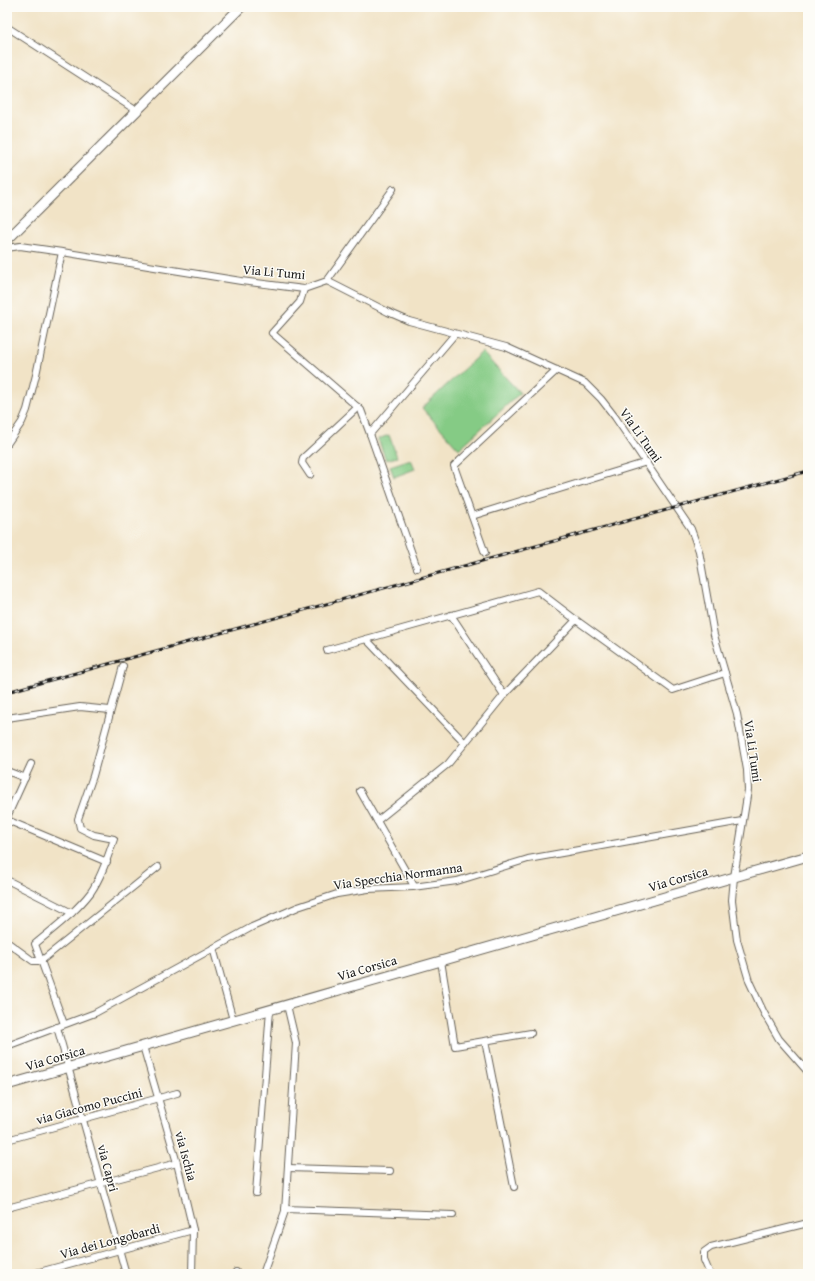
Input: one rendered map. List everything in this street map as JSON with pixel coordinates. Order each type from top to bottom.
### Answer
[{"type":"main road","points":[[7,240],[241,7]]},
{"type":"main road","name":"Via Corsica","points":[[7,1085],[808,856]]},
{"type":"street","points":[[7,27],[137,111]]},
{"type":"street","points":[[327,281],[393,189]]},
{"type":"street","name":"Via Li Tumi","points":[[7,248],[20,246],[241,281],[304,289],[327,281],[409,321],[506,347],[585,383],[601,399],[678,507],[697,540],[714,635],[737,714],[746,758],[748,790],[734,877],[733,914],[742,962],[764,1013],[780,1039],[808,1072]]},
{"type":"street","points":[[7,444],[22,422],[27,410],[36,375],[62,252]]},
{"type":"street","points":[[304,289],[300,302],[272,333],[361,410],[417,568]]},
{"type":"street","points":[[370,434],[456,334]]},
{"type":"street","points":[[485,553],[454,466],[557,370]]},
{"type":"street","points":[[310,475],[302,463],[303,458],[358,408]]},
{"type":"street","points":[[472,516],[647,462]]},
{"type":"street","points":[[327,650],[538,591],[673,690],[725,673]]},
{"type":"street","points":[[451,615],[504,695]]},
{"type":"street","points":[[377,821],[448,764],[504,695],[576,620]]},
{"type":"street","points":[[366,639],[465,743]]},
{"type":"street","points":[[64,1024],[35,944],[72,913],[91,891],[107,862],[114,838],[94,834],[80,828],[78,819],[93,776],[123,666]]},
{"type":"street","points":[[7,718],[80,707],[110,710]]},
{"type":"street","points":[[7,817],[31,764]]},
{"type":"street","points":[[7,771],[25,778]]},
{"type":"street","points":[[360,791],[414,886]]},
{"type":"street","points":[[7,820],[107,862]]},
{"type":"street","name":"Via Specchia Normanna","points":[[7,1046],[95,1013],[265,922],[337,894],[368,889],[414,886],[457,880],[528,859],[742,820]]},
{"type":"street","points":[[7,942],[33,961],[41,961],[158,867]]},
{"type":"street","points":[[7,880],[72,913]]},
{"type":"street","points":[[214,948],[233,1020]]},
{"type":"street","points":[[441,961],[455,1046],[531,1033]]},
{"type":"street","points":[[263,1274],[285,1209],[296,1043],[287,1005]]},
{"type":"street","points":[[256,1193],[270,1010]]},
{"type":"street","name":"via Capri","points":[[57,1027],[126,1274]]},
{"type":"street","points":[[485,1041],[514,1187]]},
{"type":"street","name":"via Ischia","points":[[143,1046],[193,1230],[192,1274]]},
{"type":"street","name":"via Giacomo Puccini","points":[[7,1140],[177,1093]]},
{"type":"street","points":[[7,1208],[176,1163]]},
{"type":"street","points":[[288,1168],[390,1171]]},
{"type":"street","points":[[285,1209],[453,1215]]},
{"type":"street","points":[[710,1274],[704,1260],[704,1252],[711,1247],[808,1223]]},
{"type":"street","name":"Via dei Longobardi","points":[[32,1274],[193,1230]]},
{"type":"green space","points":[[482,352],[520,393],[459,449],[422,408]]},
{"type":"green space","points":[[389,435],[397,457],[386,460],[378,439]]},
{"type":"green space","points":[[411,459],[415,469],[394,477],[390,466]]},
{"type":"railway","points":[[7,692],[808,471]]}]
